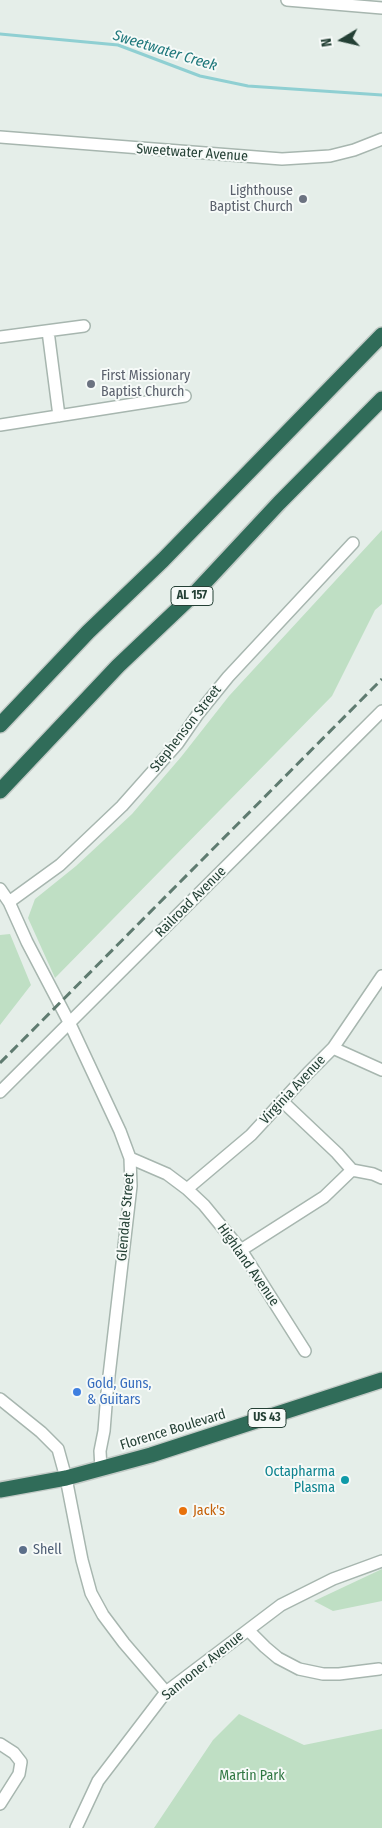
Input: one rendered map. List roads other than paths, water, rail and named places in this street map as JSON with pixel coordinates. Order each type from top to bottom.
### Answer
[{"type":"highway","points":[[0,725],[88,632],[163,560],[382,335]]},
{"type":"highway","name":"AL 157","points":[[0,791],[118,666],[196,592],[279,503],[382,399]]},
{"type":"highway","name":"Florence Boulevard","points":[[0,1490],[66,1478],[151,1455],[382,1380]]},
{"type":"street","points":[[287,0],[382,8]]},
{"type":"street","name":"Sweetwater Avenue","points":[[0,137],[282,160],[330,156],[354,150],[382,139]]},
{"type":"street","points":[[0,338],[84,326]]},
{"type":"street","points":[[48,331],[58,416]]},
{"type":"street","points":[[0,424],[185,396]]},
{"type":"street","name":"Stephenson Street","points":[[9,902],[60,865],[122,806],[178,743],[198,714],[228,677],[353,544]]},
{"type":"street","name":"Railroad Avenue","points":[[0,1092],[382,711]]},
{"type":"street","name":"Glendale Street","points":[[0,889],[9,902],[27,942],[70,1024],[120,1131],[130,1158],[130,1204],[104,1431],[100,1451],[101,1469]]},
{"type":"street","name":"Virginia Avenue","points":[[187,1189],[251,1135],[333,1048],[382,976]]},
{"type":"street","points":[[333,1048],[382,1070]]},
{"type":"street","points":[[282,1102],[337,1153],[352,1170],[373,1174],[382,1178]]},
{"type":"street","name":"Highland Avenue","points":[[130,1158],[156,1168],[187,1189],[204,1204],[241,1250],[305,1351]]},
{"type":"street","points":[[241,1250],[324,1196],[352,1170]]},
{"type":"street","points":[[0,1398],[41,1432],[58,1449],[91,1593],[103,1615],[124,1643],[166,1692]]},
{"type":"street","name":"Sannoner Avenue","points":[[76,1828],[98,1781],[166,1692],[281,1605],[332,1579],[382,1561]]},
{"type":"street","points":[[248,1630],[278,1658],[300,1669],[323,1674],[379,1669]]},
{"type":"street","points":[[0,1744],[14,1753],[21,1762],[19,1774],[0,1804]]},
{"type":"waterway","name":"Sweetwater Creek","points":[[0,34],[118,45],[200,76],[248,86],[382,95]]},
{"type":"railway","points":[[0,1063],[382,679]]},
{"type":"place","name":"Lighthouse Baptist Church","points":[[303,199]]},
{"type":"place","name":"First Missionary Baptist Church","points":[[91,384]]},
{"type":"place","name":"Gold, Guns, & Guitars","points":[[77,1392]]},
{"type":"place","name":"Octapharma Plasma","points":[[345,1480]]},
{"type":"place","name":"Jack's","points":[[183,1511]]},
{"type":"place","name":"Shell","points":[[23,1550]]},
{"type":"park label","name":"Martin Park","points":[[252,1776]]}]
